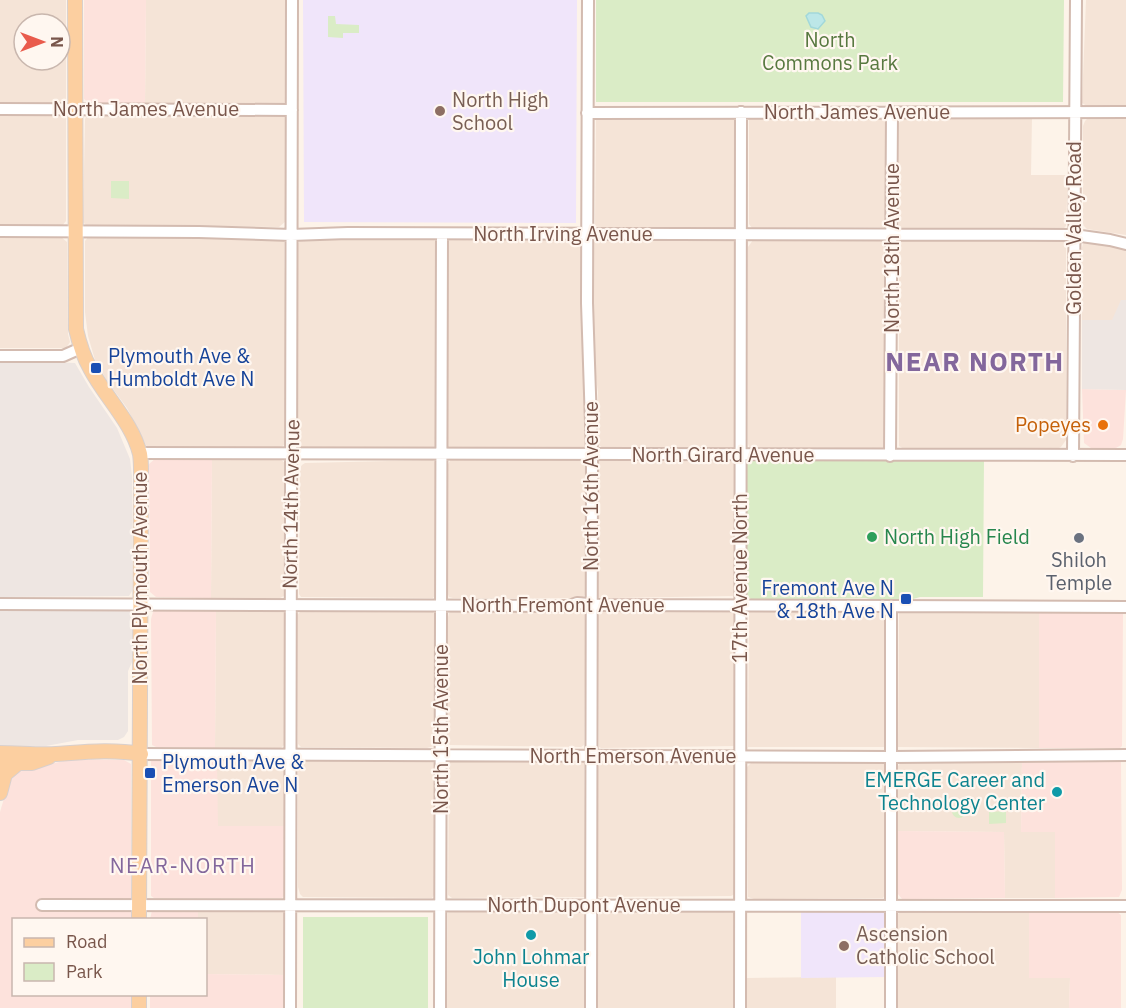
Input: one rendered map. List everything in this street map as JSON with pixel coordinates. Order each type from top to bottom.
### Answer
[{"type":"main road","name":"North Plymouth Avenue","points":[[75,0],[75,316],[81,348],[90,369],[126,424],[140,453],[139,912]]},
{"type":"main road","points":[[0,753],[56,754],[86,750],[141,754]]},
{"type":"main road","points":[[0,764],[32,763],[56,754]]},
{"type":"main road","points":[[0,793],[5,774],[17,764]]},
{"type":"street","name":"North 14th Avenue","points":[[290,1008],[292,0]]},
{"type":"street","name":"North 16th Avenue","points":[[588,0],[588,362],[592,454],[591,1008]]},
{"type":"street","name":"Golden Valley Road","points":[[1073,456],[1076,0]]},
{"type":"street","name":"North James Avenue","points":[[0,109],[292,110]]},
{"type":"street","name":"17th Avenue North","points":[[740,1008],[741,112]]},
{"type":"street","name":"North 18th Avenue","points":[[890,456],[892,112]]},
{"type":"street","name":"North James Avenue","points":[[587,113],[1126,112]]},
{"type":"street","name":"North Irving Avenue","points":[[0,231],[291,235],[348,232],[1074,235],[1126,244]]},
{"type":"street","name":"North 15th Avenue","points":[[440,1008],[442,234]]},
{"type":"street","points":[[0,356],[63,356],[81,348]]},
{"type":"street","name":"North Girard Avenue","points":[[140,453],[1126,456]]},
{"type":"street","name":"North Fremont Avenue","points":[[0,604],[569,606],[577,603],[591,603],[601,605],[1126,607]]},
{"type":"street","points":[[891,607],[891,1008]]},
{"type":"street","name":"North Emerson Avenue","points":[[141,754],[891,757],[1126,755]]},
{"type":"street","name":"North Dupont Avenue","points":[[42,905],[139,912],[290,905],[1126,906]]},
{"type":"shaded area","points":[[0,0],[66,0],[66,12],[12,12],[12,72],[66,72],[66,99],[63,104],[0,104]]},
{"type":"shaded area","points":[[84,0],[146,0],[145,104],[91,104],[84,99]]},
{"type":"shaded area","points":[[146,0],[287,0],[287,101],[280,106],[145,104]]},
{"type":"shaded area","name":"North High School","points":[[303,0],[577,0],[576,223],[304,222]]},
{"type":"shaded area","points":[[1086,0],[1126,0],[1126,107],[1087,106],[1082,103]]},
{"type":"shaded area","points":[[0,113],[61,113],[66,116],[66,221],[61,227],[0,227]]},
{"type":"shaded area","points":[[89,113],[285,115],[287,119],[286,221],[279,227],[86,225],[83,222],[85,119]]},
{"type":"shaded area","points":[[735,117],[735,230],[595,226],[596,118]]},
{"type":"shaded area","points":[[749,117],[886,117],[885,227],[752,228],[749,224]]},
{"type":"shaded area","points":[[904,117],[1032,117],[1031,175],[1068,175],[1066,226],[1062,230],[900,228],[899,123]]},
{"type":"shaded area","points":[[1089,117],[1126,118],[1126,235],[1087,229],[1083,225],[1083,126]]},
{"type":"shaded area","points":[[0,236],[61,237],[67,242],[70,342],[66,348],[0,348]]},
{"type":"shaded area","points":[[89,236],[281,236],[284,239],[286,441],[284,445],[281,447],[147,447],[127,408],[95,360],[88,336],[85,312],[85,241]]},
{"type":"shaded area","points":[[303,238],[432,239],[438,244],[436,444],[433,448],[304,449],[298,446],[296,442],[298,243]]},
{"type":"shaded area","points":[[598,238],[736,241],[736,446],[733,448],[603,448],[599,445],[598,392],[593,355],[593,242]]},
{"type":"shaded area","points":[[446,239],[582,240],[583,360],[587,392],[588,446],[448,448],[446,446]]},
{"type":"shaded area","points":[[903,239],[1060,240],[1066,243],[1066,440],[1061,447],[1057,449],[904,449],[899,446],[899,248],[900,241]]},
{"type":"shaded area","points":[[753,240],[881,240],[886,243],[886,446],[884,448],[754,449],[749,447],[748,247]]},
{"type":"shaded area","points":[[1088,240],[1126,248],[1126,300],[1121,301],[1113,320],[1082,320],[1081,251],[1083,244]]},
{"type":"shaded area","points":[[1121,300],[1126,300],[1126,390],[1082,389],[1082,320],[1112,320]]},
{"type":"shaded area","points":[[0,360],[75,363],[117,428],[130,459],[132,476],[132,591],[129,596],[0,597]]},
{"type":"shaded area","points":[[1082,389],[1126,390],[1121,445],[1116,448],[1091,448],[1084,443]]},
{"type":"shaded area","points":[[156,458],[212,459],[211,598],[156,597],[150,592],[149,464]]},
{"type":"shaded area","points":[[212,459],[280,459],[286,464],[284,596],[280,598],[211,598]]},
{"type":"shaded area","points":[[451,459],[584,460],[586,463],[585,595],[582,598],[449,597],[447,592],[448,464]]},
{"type":"shaded area","points":[[433,460],[436,463],[437,592],[433,598],[301,597],[299,594],[300,468],[302,465],[305,463]]},
{"type":"shaded area","points":[[599,460],[734,461],[736,463],[736,594],[734,596],[610,598],[603,601],[599,598],[597,596],[596,463]]},
{"type":"shaded area","points":[[157,609],[216,609],[215,748],[156,747],[152,745],[151,619],[153,612]]},
{"type":"shaded area","points":[[216,609],[280,609],[284,611],[286,743],[281,748],[215,748]]},
{"type":"shaded area","points":[[303,609],[430,610],[433,612],[436,617],[436,743],[434,746],[427,748],[301,747],[298,744],[297,615]]},
{"type":"shaded area","points":[[601,609],[736,610],[736,746],[599,747],[598,613]]},
{"type":"shaded area","points":[[0,610],[127,610],[131,612],[133,618],[132,662],[128,671],[128,731],[124,737],[118,740],[78,740],[46,746],[0,747]]},
{"type":"shaded area","points":[[454,610],[583,610],[586,612],[584,745],[581,747],[450,745],[448,742],[448,617],[449,613]]},
{"type":"shaded area","points":[[885,610],[886,747],[748,747],[749,611]]},
{"type":"shaded area","points":[[899,610],[1039,610],[1039,748],[898,747]]},
{"type":"shaded area","points":[[1039,610],[1119,612],[1123,614],[1122,746],[1120,748],[1039,748]]},
{"type":"shaded area","points":[[192,757],[207,762],[217,762],[218,826],[285,826],[286,894],[282,898],[154,898],[151,896],[151,761]]},
{"type":"shaded area","points":[[601,758],[736,759],[735,894],[731,896],[599,897],[597,894],[598,764]]},
{"type":"shaded area","points":[[73,759],[124,760],[131,764],[131,918],[12,918],[12,996],[131,996],[131,1008],[0,1008],[0,812],[8,785],[16,773]]},
{"type":"shaded area","points":[[303,759],[433,761],[435,765],[436,892],[432,898],[303,897],[300,894],[298,887],[298,763]]},
{"type":"shaded area","points":[[754,760],[884,760],[886,764],[886,893],[883,898],[754,899],[748,897],[747,767]]},
{"type":"shaded area","points":[[1022,760],[1021,832],[1055,832],[1055,898],[1005,898],[1004,832],[898,831],[898,766],[902,761]]},
{"type":"shaded area","points":[[1022,760],[1121,762],[1122,890],[1119,897],[1055,898],[1055,832],[1021,832]]},
{"type":"shaded area","points":[[451,761],[584,762],[585,897],[452,898],[448,895],[449,763]]},
{"type":"shaded area","points":[[217,762],[283,762],[285,767],[285,826],[217,826]]},
{"type":"shaded area","points":[[898,831],[1004,832],[1005,898],[902,899],[898,894]]},
{"type":"shaded area","points":[[198,908],[282,909],[285,911],[286,975],[207,974],[207,918],[198,918]]},
{"type":"shaded area","points":[[198,908],[198,918],[150,918],[152,910]]},
{"type":"shaded area","points":[[1071,909],[1080,912],[1117,912],[1121,915],[1121,1008],[1069,1008],[1070,978],[1029,978],[1029,910]]},
{"type":"shaded area","points":[[450,910],[583,911],[586,916],[586,1008],[447,1008],[448,913]]},
{"type":"shaded area","points":[[600,910],[730,910],[735,913],[737,1008],[597,1008]]},
{"type":"shaded area","name":"Ascension Catholic School","points":[[801,910],[884,910],[886,912],[886,977],[801,978]]},
{"type":"shaded area","points":[[902,910],[1029,910],[1070,978],[1069,1008],[898,1008],[898,914]]},
{"type":"shaded area","points":[[207,974],[286,975],[286,1008],[150,1008],[150,996],[207,996]]},
{"type":"shaded area","points":[[836,977],[836,1008],[747,1008],[747,978]]},
{"type":"green space","name":"North Commons Park","points":[[596,0],[1064,0],[1063,102],[596,102]]},
{"type":"green space","points":[[328,16],[335,16],[336,24],[359,25],[359,33],[343,33],[343,38],[328,37]]},
{"type":"green space","points":[[111,181],[129,181],[129,199],[111,198]]},
{"type":"green space","points":[[754,458],[984,459],[983,597],[920,597],[906,601],[881,601],[866,598],[771,599],[759,602],[749,598],[746,592],[747,464]]},
{"type":"green space","points":[[956,804],[962,804],[966,811],[962,818],[956,818],[952,814],[952,808]]},
{"type":"green space","points":[[1006,811],[1006,823],[989,824],[989,812]]},
{"type":"green space","points":[[303,917],[428,917],[428,1008],[303,1008]]},
{"type":"water","points":[[809,13],[818,13],[825,21],[818,29],[811,27],[806,16]]},
{"type":"place","name":"North High School","points":[[440,111]]},
{"type":"place","name":"Plymouth Ave & Humboldt Ave N","points":[[96,368]]},
{"type":"place","name":"Popeyes","points":[[1103,425]]},
{"type":"place","name":"North High Field","points":[[872,537]]},
{"type":"place","name":"Shiloh Temple","points":[[1079,538]]},
{"type":"place","name":"Fremont Ave N & 18th Ave N","points":[[906,599]]},
{"type":"place","name":"Plymouth Ave & Emerson Ave N","points":[[150,773]]},
{"type":"place","name":"EMERGE Career and Technology Center","points":[[1057,792]]},
{"type":"place","name":"John Lohmar House","points":[[531,935]]},
{"type":"place","name":"Ascension Catholic School","points":[[844,946]]},
{"type":"district","name":"NEAR NORTH","points":[[975,362]]},
{"type":"district","name":"NEAR-NORTH","points":[[183,866]]}]
